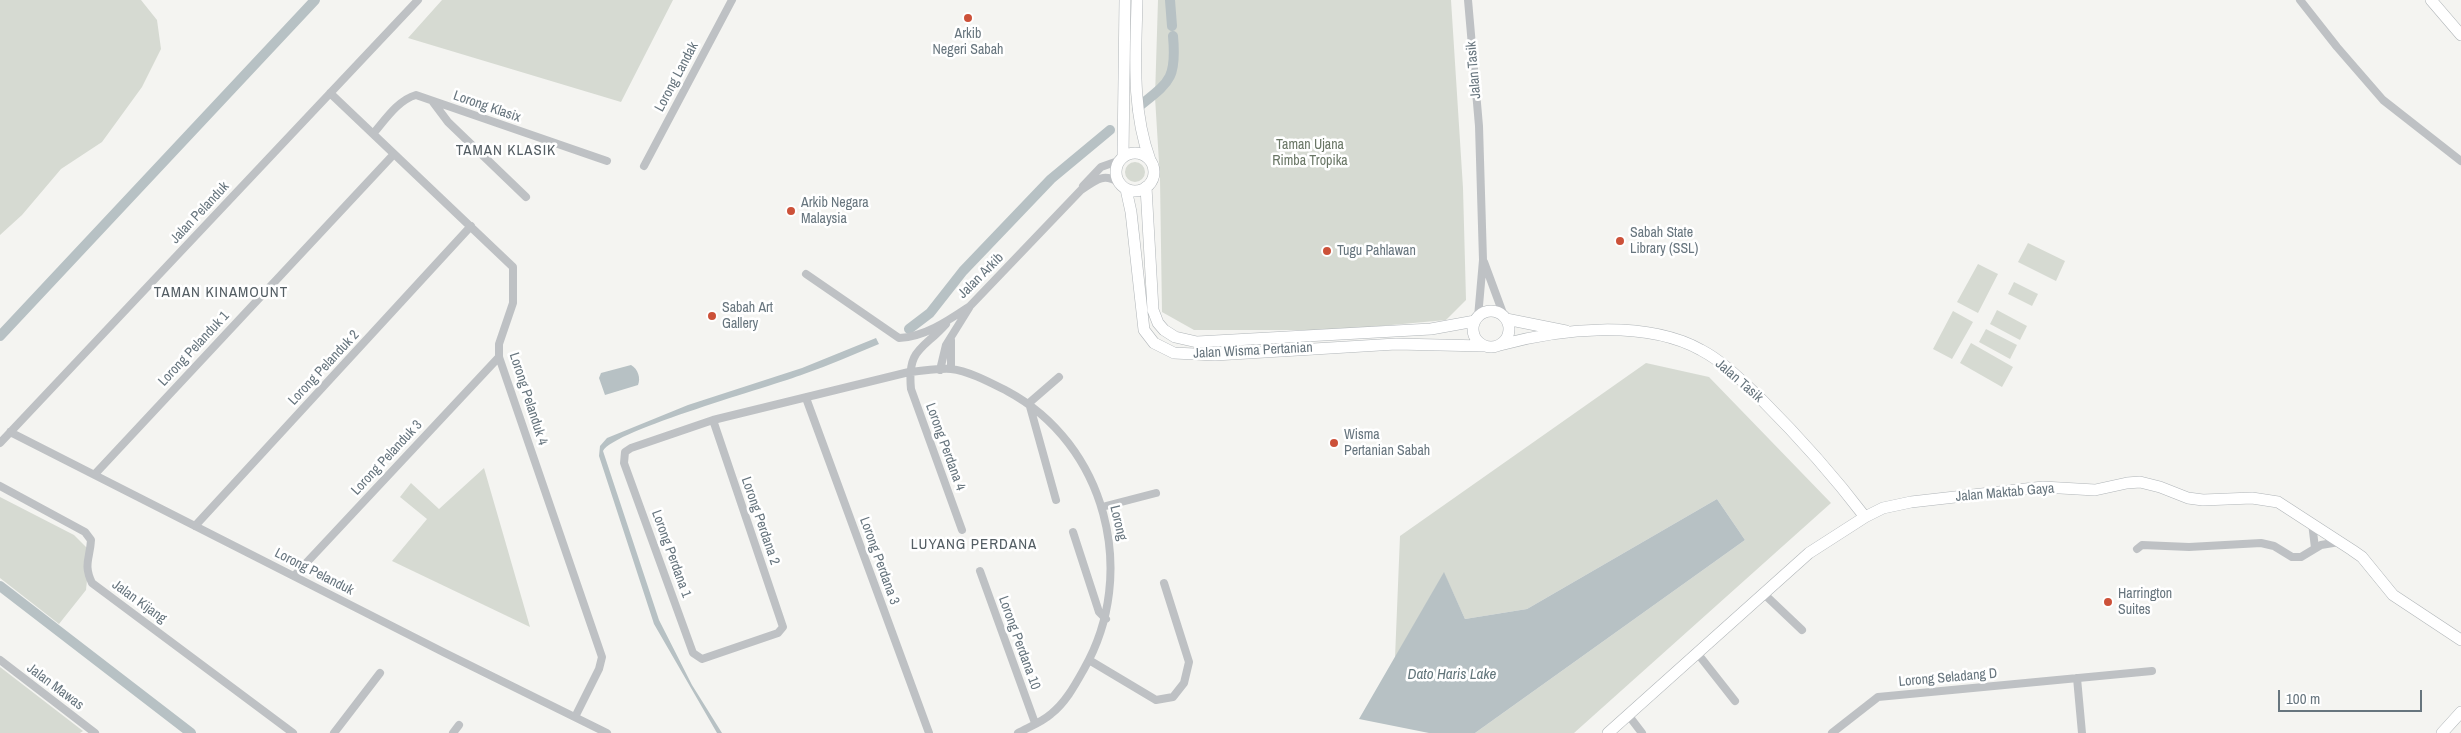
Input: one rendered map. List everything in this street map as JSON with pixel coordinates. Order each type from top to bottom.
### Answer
[{"type":"street","name":"Jalan Pelanduk","points":[[0,443],[418,0]]},
{"type":"street","name":"Lorong Landak","points":[[644,166],[732,0]]},
{"type":"street","points":[[1125,0],[1121,159],[1115,172],[1122,185],[1136,191],[1150,183],[1154,171],[1138,122],[1136,93],[1137,0]]},
{"type":"street","name":"Jalan Tasik","points":[[1468,0],[1479,126],[1483,260],[1476,319]]},
{"type":"street","points":[[2300,0],[2337,47],[2383,100],[2461,160]]},
{"type":"street","points":[[2431,0],[2461,35]]},
{"type":"street","name":"Lorong Pelanduk 4","points":[[330,93],[513,267],[514,286],[512,303],[499,344],[499,357],[602,657],[599,669],[575,717]]},
{"type":"street","name":"Lorong Klasix","points":[[373,134],[407,97],[416,95],[607,161]]},
{"type":"street","points":[[434,102],[448,122],[526,197]]},
{"type":"street","points":[[1121,159],[1140,152],[1150,160]]},
{"type":"street","name":"Lorong Pelanduk 1","points":[[95,474],[394,154]]},
{"type":"street","name":"Jalan Arkib","points":[[806,274],[899,338],[926,332],[950,320],[970,306],[1080,190],[1084,183],[1101,167],[1121,159]]},
{"type":"street","name":"Jalan Arkib","points":[[1080,190],[1103,177],[1112,178],[1122,185]]},
{"type":"street","name":"Jalan Wisma Pertanian","points":[[1122,185],[1132,212],[1141,320],[1148,337],[1165,349],[1174,353],[1215,355],[1396,344],[1484,346]]},
{"type":"street","name":"Jalan Wisma Pertanian","points":[[1146,187],[1152,310],[1158,323],[1175,337],[1197,342],[1431,329],[1476,319]]},
{"type":"street","name":"Lorong Pelanduk 2","points":[[195,526],[471,226]]},
{"type":"street","name":"Jalan Tasik","points":[[1483,260],[1505,318],[1567,332]]},
{"type":"street","points":[[940,370],[946,345],[970,306]]},
{"type":"street","points":[[1491,311],[1505,318],[1509,332],[1507,338],[1500,345],[1484,346],[1475,337],[1473,329],[1476,319],[1491,311]]},
{"type":"street","points":[[909,372],[913,356],[936,336],[950,320]]},
{"type":"street","name":"Jalan Tasik","points":[[1500,345],[1567,332],[1614,331],[1656,334],[1674,338],[1701,350],[1738,378],[1791,429],[1827,467],[1865,517]]},
{"type":"street","points":[[951,369],[952,336]]},
{"type":"street","name":"Lorong Pelanduk 3","points":[[294,576],[499,357]]},
{"type":"street","name":"Lorong","points":[[624,464],[625,452],[631,448],[713,420],[909,372],[951,369],[998,387],[1029,403],[1072,448],[1087,472],[1102,507],[1111,548],[1112,571],[1106,618],[1100,640],[1071,692],[1050,715],[1018,733]]},
{"type":"street","name":"Lorong Perdana 4","points":[[909,372],[911,389],[962,530]]},
{"type":"street","points":[[1056,500],[1029,403],[1059,377]]},
{"type":"street","name":"Lorong Perdana 3","points":[[806,398],[929,733]]},
{"type":"street","name":"Lorong Perdana 2","points":[[694,653],[702,659],[782,630],[783,627],[713,420]]},
{"type":"street","name":"Lorong Pelanduk","points":[[10,432],[607,733]]},
{"type":"street","name":"Lorong Perdana 1","points":[[624,464],[694,653]]},
{"type":"street","name":"Jalan Maktab Gaya","points":[[1608,733],[1809,553],[1865,517],[1883,508],[1911,502],[2043,487],[2094,490],[2127,482],[2140,482],[2160,487],[2188,498],[2269,500],[2278,502],[2341,542],[2362,558],[2393,595],[2461,640]]},
{"type":"street","name":"Jalan Kijang","points":[[0,486],[85,532],[91,540],[86,562],[87,572],[92,583],[293,733]]},
{"type":"street","points":[[1102,507],[1156,493]]},
{"type":"street","points":[[2312,523],[2315,548]]},
{"type":"street","points":[[1072,532],[1099,612],[1106,618]]},
{"type":"street","points":[[2137,549],[2142,545],[2189,548],[2261,543],[2274,546],[2292,556],[2301,557],[2315,548],[2328,543],[2341,542]]},
{"type":"street","name":"Lorong Perdana 10","points":[[980,572],[1035,723]]},
{"type":"street","points":[[1089,660],[1156,700],[1172,696],[1184,682],[1189,662],[1164,583]]},
{"type":"street","points":[[1764,593],[1802,630]]},
{"type":"street","points":[[1698,654],[1735,701]]},
{"type":"street","name":"Jalan Mawas","points":[[0,660],[93,732]]},
{"type":"street","name":"Lorong Seladang D","points":[[1832,733],[1878,697],[2152,670]]},
{"type":"street","points":[[334,733],[380,673]]},
{"type":"street","points":[[2077,678],[2082,733]]},
{"type":"street","points":[[2442,733],[2461,712]]},
{"type":"street","points":[[1629,716],[1642,733]]},
{"type":"street","points":[[452,733],[459,725]]},
{"type":"green space","points":[[0,0],[141,0],[157,20],[161,49],[142,87],[102,142],[61,169],[22,215],[0,235]]},
{"type":"green space","points":[[442,0],[673,0],[621,102],[408,38]]},
{"type":"green space","name":"Taman Ujana Rimba Tropika","points":[[1158,0],[1451,0],[1463,188],[1466,300],[1446,320],[1337,330],[1194,330],[1162,312],[1160,179],[1155,97]]},
{"type":"green space","points":[[1135,162],[1142,165],[1145,172],[1142,179],[1135,182],[1128,179],[1125,172],[1128,165]]},
{"type":"green space","points":[[2028,243],[2065,261],[2056,281],[2018,262]]},
{"type":"green space","points":[[1978,264],[1998,274],[1978,313],[1957,302]]},
{"type":"green space","points":[[2014,282],[2038,294],[2032,306],[2008,294]]},
{"type":"green space","points":[[1997,310],[2027,326],[2020,340],[1990,324]]},
{"type":"green space","points":[[1953,311],[1973,322],[1952,359],[1933,349]]},
{"type":"green space","points":[[1986,329],[2017,345],[2010,359],[1979,342]]},
{"type":"green space","points":[[1971,343],[2013,367],[2002,387],[1960,363]]},
{"type":"green space","points":[[1646,363],[1709,377],[1831,503],[1574,733],[1475,733],[1745,540],[1717,499],[1527,609],[1465,619],[1444,573],[1395,658],[1400,536]]},
{"type":"green space","points":[[484,468],[530,627],[392,561],[427,519],[400,497],[411,483],[439,509]]},
{"type":"green space","points":[[0,497],[74,535],[90,551],[86,590],[59,624],[0,578]]},
{"type":"green space","points":[[0,667],[83,731],[80,733],[0,733]]},
{"type":"water","points":[[876,338],[879,344],[804,374],[663,421],[614,442],[603,451],[659,620],[692,685],[722,733],[717,733],[654,624],[599,456],[600,446],[607,438],[688,405],[802,368]]},
{"type":"water","points":[[631,365],[638,374],[638,385],[605,395],[599,378],[601,373]]},
{"type":"water","name":"Dato Haris Lake","points":[[1717,499],[1745,540],[1475,733],[1429,733],[1359,719],[1444,572],[1465,619],[1527,609]]},
{"type":"waterway","points":[[0,336],[315,0]]},
{"type":"waterway","points":[[1170,0],[1172,26]]},
{"type":"waterway","points":[[1137,108],[1157,92],[1168,79],[1174,62],[1173,36]]},
{"type":"waterway","points":[[909,329],[930,313],[963,271],[1051,179],[1110,130]]},
{"type":"waterway","points":[[0,586],[191,733]]},
{"type":"place","name":"Arkib Negeri Sabah","points":[[968,18]]},
{"type":"place","name":"Arkib Negara Malaysia","points":[[791,211]]},
{"type":"place","name":"Sabah State Library (SSL)","points":[[1620,241]]},
{"type":"place","name":"Tugu Pahlawan","points":[[1327,251]]},
{"type":"place","name":"Sabah Art Gallery","points":[[712,316]]},
{"type":"place","name":"Wisma Pertanian Sabah","points":[[1334,443]]},
{"type":"place","name":"Harrington Suites","points":[[2108,602]]},
{"type":"district","name":"TAMAN KLASIK","points":[[506,151]]},
{"type":"district","name":"TAMAN KINAMOUNT","points":[[221,293]]},
{"type":"district","name":"LUYANG PERDANA","points":[[974,545]]}]
